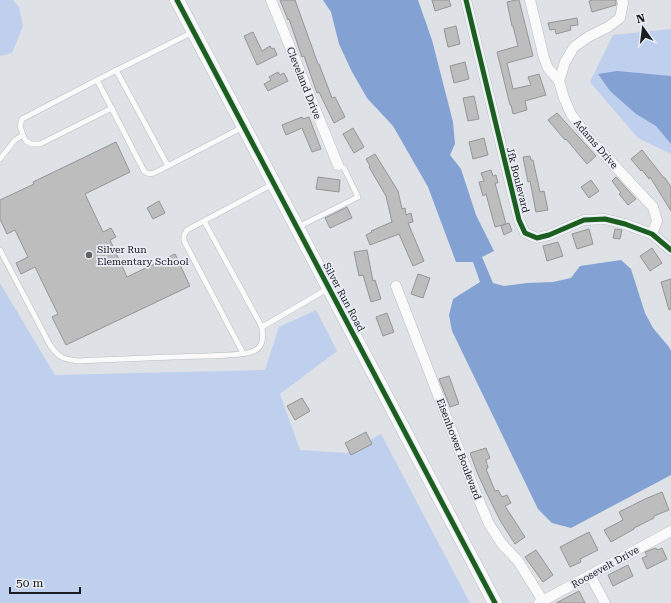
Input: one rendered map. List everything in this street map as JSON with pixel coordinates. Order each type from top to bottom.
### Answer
[{"type":"main road","name":"Silver Run Road","points":[[177,0],[495,603]]},
{"type":"street","name":"Cleveland Drive","points":[[271,0],[338,165]]},
{"type":"street","name":"Jfk Boulevard","points":[[466,0],[519,220],[525,233],[537,238],[549,235],[584,220],[604,219],[625,224],[652,234],[671,250]]},
{"type":"street","points":[[530,0],[544,58],[548,68],[560,81]]},
{"type":"street","name":"Adams Drive","points":[[622,0],[623,3],[620,18],[608,27],[588,37],[574,47],[565,62],[560,81],[564,98],[571,114],[588,137],[653,207],[657,221],[652,234]]},
{"type":"street","name":"Eisenhower Boulevard","points":[[396,286],[489,524],[502,544],[518,561],[541,602]]},
{"type":"street","name":"Roosevelt Drive","points":[[541,602],[671,531]]},
{"type":"street","points":[[590,575],[605,603]]},
{"type":"lane","points":[[112,108],[40,144],[30,144],[26,141],[20,126],[22,119],[116,70],[194,32]]},
{"type":"lane","points":[[116,70],[168,166]]},
{"type":"lane","points":[[97,80],[144,171],[147,173],[151,174],[168,166],[244,126]]},
{"type":"lane","points":[[0,159],[15,140],[23,135]]},
{"type":"lane","points":[[297,228],[358,197],[344,168],[338,165]]},
{"type":"lane","points":[[244,353],[184,241],[184,235],[187,230],[274,184]]},
{"type":"lane","points":[[0,250],[50,345],[59,356],[78,361],[253,352],[262,343],[262,327],[204,221]]},
{"type":"lane","points":[[262,327],[329,288]]},
{"type":"shaded area","points":[[0,0],[13,0],[19,7],[23,26],[12,53],[0,56]]},
{"type":"shaded area","points":[[671,29],[671,154],[638,138],[590,82],[613,35]]},
{"type":"shaded area","points":[[0,283],[55,375],[265,370],[279,327],[316,310],[337,351],[280,394],[300,450],[347,453],[381,434],[470,603],[0,603]]},
{"type":"water","points":[[323,0],[418,0],[432,40],[453,122],[455,144],[450,155],[461,169],[476,215],[494,251],[482,257],[493,283],[504,286],[553,282],[571,278],[580,266],[621,260],[631,269],[645,313],[653,328],[671,351],[671,475],[571,528],[552,523],[538,509],[452,331],[449,315],[453,299],[480,282],[473,262],[456,262],[428,187],[393,126],[367,98],[351,70],[339,44],[331,12]]},
{"type":"water","points":[[617,71],[671,76],[671,144],[656,126],[636,114],[610,91],[598,74]]},
{"type":"building","points":[[280,0],[295,0],[332,98],[335,97],[345,117],[334,123],[319,92],[317,93],[304,56],[302,57],[289,19],[288,20]]},
{"type":"building","points":[[432,0],[449,0],[451,6],[435,11]]},
{"type":"building","points":[[519,0],[533,56],[507,63],[513,89],[531,85],[528,77],[539,74],[546,95],[525,101],[527,110],[513,114],[497,52],[518,46],[507,2]]},
{"type":"building","points":[[616,0],[616,5],[592,12],[589,1]]},
{"type":"building","points":[[577,18],[578,25],[570,26],[571,30],[556,34],[555,29],[550,30],[548,23]]},
{"type":"building","points":[[456,26],[460,44],[448,47],[444,29]]},
{"type":"building","points":[[253,32],[262,51],[270,46],[272,49],[274,48],[277,55],[257,65],[244,36]]},
{"type":"building","points":[[465,62],[469,79],[454,83],[450,66]]},
{"type":"building","points":[[278,72],[280,75],[284,73],[288,81],[268,91],[264,84],[271,80],[269,77]]},
{"type":"building","points":[[474,96],[479,119],[468,121],[463,98]]},
{"type":"building","points":[[557,113],[596,156],[587,164],[548,120]]},
{"type":"building","points":[[302,117],[303,119],[309,117],[321,149],[312,152],[302,128],[286,135],[282,125]]},
{"type":"building","points":[[353,128],[364,147],[354,153],[343,134]]},
{"type":"building","points":[[484,138],[488,155],[473,159],[469,142]]},
{"type":"building","points":[[116,142],[130,172],[85,194],[103,232],[111,228],[116,237],[110,240],[127,277],[175,254],[190,286],[66,345],[52,317],[58,314],[35,267],[21,274],[16,263],[28,257],[15,230],[7,234],[0,219],[0,200],[34,184],[33,182]]},
{"type":"building","points":[[642,150],[671,187],[671,211],[650,177],[649,179],[631,159]]},
{"type":"building","points":[[375,154],[398,191],[402,209],[405,208],[406,215],[411,213],[413,222],[408,223],[424,261],[413,266],[399,234],[370,245],[366,235],[372,232],[371,231],[392,222],[386,196],[366,159]]},
{"type":"building","points":[[530,156],[531,160],[533,160],[540,192],[544,191],[548,210],[536,212],[530,181],[528,182],[523,157]]},
{"type":"building","points":[[491,170],[493,176],[496,175],[498,183],[495,183],[506,224],[495,227],[486,194],[483,196],[479,182],[484,181],[481,173]]},
{"type":"building","points":[[318,177],[340,180],[339,192],[316,189]]},
{"type":"building","points":[[616,177],[636,199],[628,205],[619,194],[621,193],[612,181]]},
{"type":"building","points":[[591,180],[599,191],[589,198],[581,187]]},
{"type":"building","points":[[159,201],[165,213],[153,219],[147,208]]},
{"type":"building","points":[[347,207],[352,218],[330,228],[325,218]]},
{"type":"building","points":[[509,223],[512,231],[504,235],[501,226]]},
{"type":"building","points":[[589,229],[593,244],[577,249],[572,234]]},
{"type":"building","points":[[615,229],[622,230],[620,239],[613,238]]},
{"type":"building","points":[[558,242],[563,256],[547,261],[543,246]]},
{"type":"building","points":[[652,248],[662,263],[650,271],[640,256]]},
{"type":"building","points":[[367,250],[373,281],[375,280],[381,299],[371,302],[363,275],[359,276],[354,252]]},
{"type":"building","points":[[418,274],[430,278],[423,298],[411,294]]},
{"type":"building","points":[[671,279],[671,309],[669,310],[661,282]]},
{"type":"building","points":[[387,313],[394,332],[383,336],[376,317]]},
{"type":"building","points":[[449,376],[459,404],[450,407],[439,379]]},
{"type":"building","points":[[302,398],[310,411],[295,420],[287,406]]},
{"type":"building","points":[[366,432],[372,444],[351,455],[345,443]]},
{"type":"building","points":[[486,448],[490,458],[486,460],[488,468],[486,469],[495,491],[498,490],[502,497],[507,495],[511,503],[505,506],[525,537],[515,544],[501,522],[486,492],[470,453]]},
{"type":"building","points":[[662,492],[669,510],[654,516],[654,518],[611,542],[604,530],[623,520],[619,512]]},
{"type":"building","points":[[589,532],[598,550],[580,559],[581,562],[570,567],[560,547]]},
{"type":"building","points":[[656,548],[657,550],[662,548],[667,559],[647,569],[642,558],[647,556],[645,552]]},
{"type":"building","points":[[536,550],[553,575],[543,582],[525,557]]},
{"type":"building","points":[[628,565],[633,576],[613,586],[608,575]]},
{"type":"building","points":[[579,591],[585,603],[556,603]]},
{"type":"cycle path","points":[[177,0],[495,603]]},
{"type":"cycle path","points":[[466,0],[519,220],[525,233],[537,238],[549,235],[584,220],[605,219],[625,224],[652,234],[671,250]]},
{"type":"place","name":"Silver Run Elementary School","points":[[89,255]]}]
